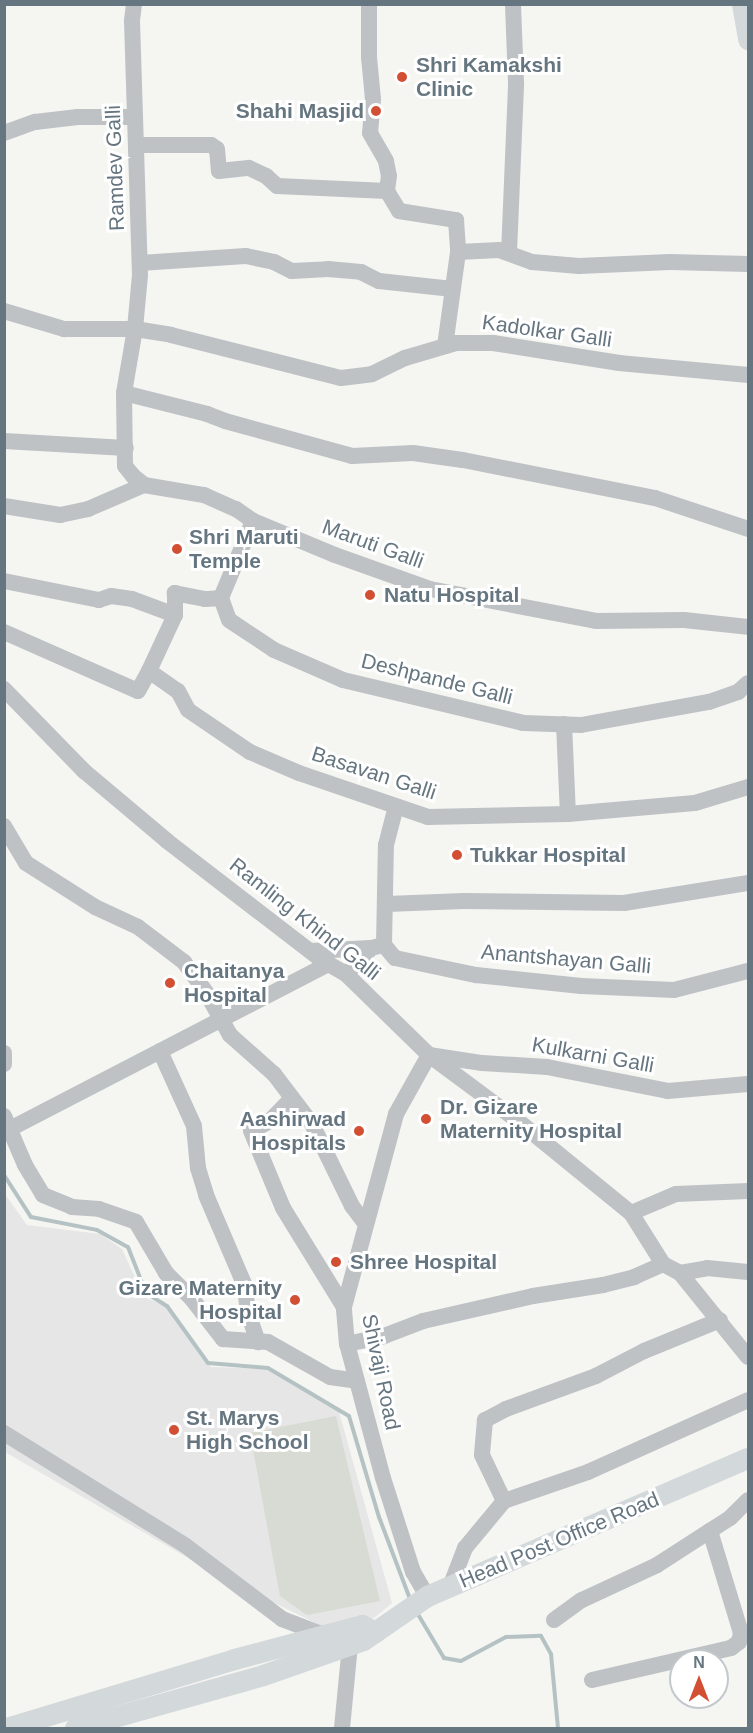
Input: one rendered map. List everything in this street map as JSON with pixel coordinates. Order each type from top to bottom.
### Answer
[{"type":"main road","points":[[742,4],[748,32]]},
{"type":"main road","name":"Head Post Office Road","points":[[75,1728],[263,1675],[350,1645],[450,1587],[748,1458]]},
{"type":"main road","points":[[6,1728],[234,1659],[327,1634],[362,1625],[375,1632]]},
{"type":"street","name":"Ramdev Galli","points":[[126,448],[124,393],[135,329],[140,263],[132,21],[134,4]]},
{"type":"street","points":[[369,4],[369,57],[374,99],[370,133],[386,161],[389,176],[387,191],[399,211],[456,220],[458,252],[445,346]]},
{"type":"street","points":[[509,253],[516,83],[513,4]]},
{"type":"street","points":[[4,133],[35,122],[78,117],[135,117]]},
{"type":"street","points":[[136,145],[211,145],[217,149],[219,171],[249,168],[266,176],[277,186],[387,191]]},
{"type":"street","points":[[458,252],[500,250],[532,262],[579,266],[670,262],[748,264]]},
{"type":"street","points":[[140,263],[246,256],[274,262],[292,271],[328,269],[361,272],[379,281],[453,290]]},
{"type":"street","name":"Kadolkar Galli","points":[[4,311],[64,329],[135,329],[171,335],[341,378],[372,374],[405,358],[456,343],[493,343],[619,363],[748,375]]},
{"type":"street","points":[[124,393],[207,414],[352,456],[413,453],[463,460],[655,498],[748,529]]},
{"type":"street","points":[[4,441],[126,448],[125,466],[144,485],[88,509],[60,515],[4,506]]},
{"type":"street","name":"Maruti Galli","points":[[144,485],[204,495],[236,509],[253,521],[335,555],[430,589],[596,621],[684,620],[748,627]]},
{"type":"street","points":[[4,632],[138,691],[175,615],[174,593],[205,599],[221,598],[253,521]]},
{"type":"street","points":[[4,582],[99,600],[111,596],[132,599],[175,615]]},
{"type":"street","name":"Deshpande Galli","points":[[221,598],[229,620],[274,650],[343,680],[523,723],[580,725],[709,702],[738,692],[748,683]]},
{"type":"street","name":"Basavan Galli","points":[[149,671],[178,691],[188,710],[250,752],[299,773],[428,817],[568,814],[695,803],[748,787]]},
{"type":"street","name":"Ramling Khind Galli","points":[[4,688],[84,771],[167,841],[310,951],[346,974],[429,1055],[631,1213],[663,1264]]},
{"type":"street","points":[[564,724],[568,814]]},
{"type":"street","points":[[346,974],[378,946],[387,904],[386,845],[396,806]]},
{"type":"street","points":[[4,826],[26,863],[95,907],[138,927],[184,962],[207,994],[230,1035],[274,1074],[312,1124],[352,1206],[365,1223]]},
{"type":"street","points":[[387,904],[464,901],[624,903],[748,883]]},
{"type":"street","points":[[310,951],[378,946]]},
{"type":"street","name":"Anantshayan Galli","points":[[378,946],[396,958],[476,975],[580,986],[674,990],[748,971]]},
{"type":"street","points":[[328,964],[160,1051],[7,1125],[25,1165],[43,1195],[72,1207],[99,1209],[136,1222],[166,1273],[192,1299],[222,1339],[268,1342],[330,1377],[357,1381]]},
{"type":"street","points":[[160,1051],[194,1126],[198,1168],[206,1195],[244,1286],[248,1313],[258,1342]]},
{"type":"street","points":[[4,1053],[4,1064]]},
{"type":"street","name":"Kulkarni Galli","points":[[429,1055],[482,1063],[547,1067],[668,1091],[748,1084]]},
{"type":"street","name":"Shivaji Road","points":[[416,1605],[413,1572],[383,1478],[357,1381],[348,1344],[344,1307],[396,1114],[429,1055]]},
{"type":"street","points":[[292,1098],[270,1121],[251,1131],[283,1208],[344,1307]]},
{"type":"street","points":[[631,1213],[676,1194],[748,1191]]},
{"type":"street","points":[[348,1344],[384,1336],[423,1321],[533,1296],[603,1286],[634,1277],[663,1264],[680,1273],[748,1357]]},
{"type":"street","points":[[680,1273],[707,1268],[748,1272]]},
{"type":"street","points":[[504,1501],[482,1455],[485,1420],[506,1409],[596,1376],[644,1351],[720,1320]]},
{"type":"street","points":[[450,1587],[465,1548],[504,1501],[588,1472],[748,1400]]},
{"type":"street","points":[[4,1433],[186,1546],[282,1619],[327,1634],[350,1645],[342,1728]]},
{"type":"street","points":[[554,1620],[582,1600],[657,1565],[730,1518],[748,1500]]},
{"type":"street","points":[[592,1680],[731,1648],[739,1642],[741,1633],[710,1531]]},
{"type":"shaded area","name":"St. Marys High School","points":[[4,1193],[27,1225],[100,1234],[122,1249],[144,1297],[169,1308],[211,1367],[272,1369],[338,1408],[392,1603],[374,1618],[324,1627],[221,1577],[5,1452]]},
{"type":"shaded area","points":[[336,1416],[380,1601],[307,1615],[280,1596],[250,1433]]},
{"type":"waterway","points":[[4,1175],[31,1217],[97,1230],[128,1247],[146,1293],[167,1306],[208,1363],[268,1368],[349,1416],[379,1517],[410,1599]]},
{"type":"waterway","points":[[416,1611],[444,1658],[461,1661],[506,1637],[541,1636],[551,1654],[558,1728]]},
{"type":"place","name":"Shri Kamakshi Clinic","points":[[402,77]]},
{"type":"place","name":"Shahi Masjid","points":[[376,111]]},
{"type":"place","name":"Shri Maruti Temple","points":[[177,549]]},
{"type":"place","name":"Natu Hospital","points":[[370,595]]},
{"type":"place","name":"Tukkar Hospital","points":[[457,855]]},
{"type":"place","name":"Chaitanya Hospital","points":[[170,983]]},
{"type":"place","name":"Dr. Gizare Maternity Hospital","points":[[426,1119]]},
{"type":"place","name":"Aashirwad Hospitals","points":[[359,1131]]},
{"type":"place","name":"Shree Hospital","points":[[336,1262]]},
{"type":"place","name":"Gizare Maternity Hospital","points":[[295,1300]]},
{"type":"place","name":"St. Marys High School","points":[[174,1430]]}]
